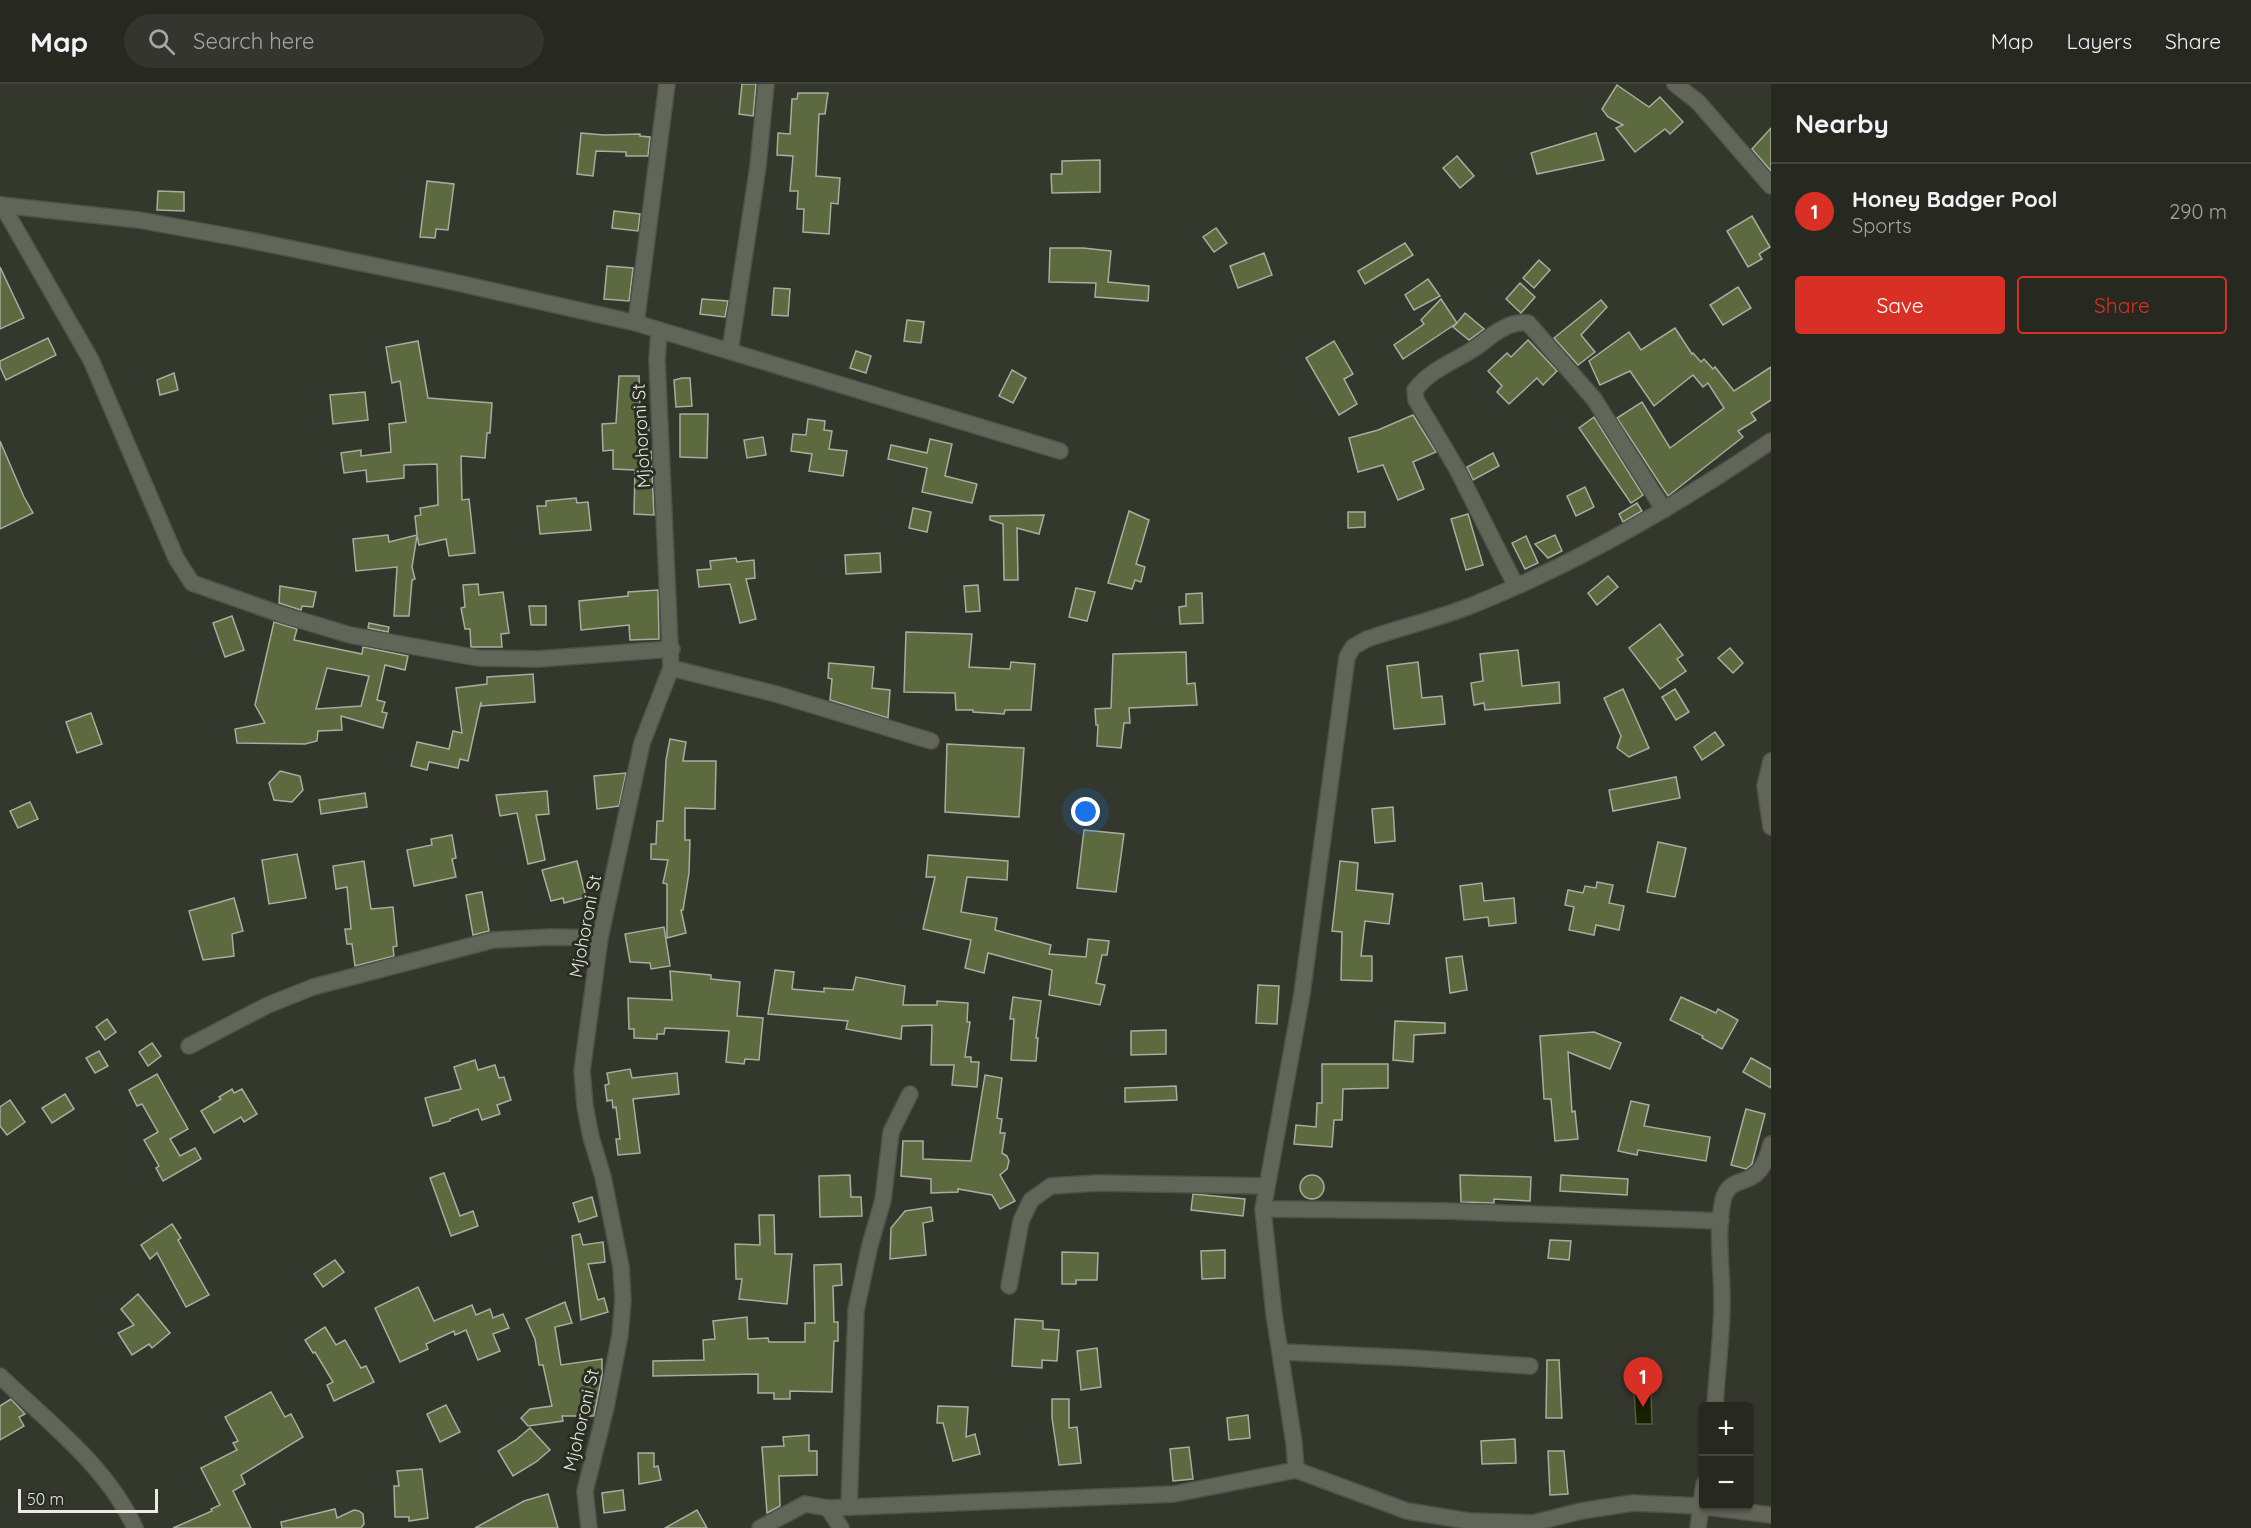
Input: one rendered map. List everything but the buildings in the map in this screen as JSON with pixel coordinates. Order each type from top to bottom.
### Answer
[{"type":"street","points":[[636,323],[667,84]]},
{"type":"street","points":[[730,351],[758,166],[766,84]]},
{"type":"street","points":[[1676,84],[1698,102],[1771,186]]},
{"type":"street","points":[[1,205],[139,220],[244,239],[449,280],[636,323],[1060,451]]},
{"type":"street","points":[[1,205],[91,360],[176,558],[192,583],[280,614],[351,635],[478,658],[538,659],[672,649]]},
{"type":"street","points":[[1516,586],[1457,469],[1416,400],[1415,390],[1435,370],[1474,349],[1502,328],[1518,322],[1528,323],[1539,335],[1594,399],[1664,510]]},
{"type":"street","name":"Mjohoroni St","points":[[588,1528],[585,1491],[610,1386],[620,1335],[623,1300],[621,1267],[603,1178],[591,1137],[582,1071],[600,938],[642,743],[671,668],[672,649],[657,361],[659,330]]},
{"type":"street","points":[[1296,1470],[1274,1314],[1263,1209],[1302,994],[1347,657],[1353,647],[1367,639],[1478,603],[1618,537],[1710,483],[1771,441]]},
{"type":"street","points":[[671,668],[776,694],[931,741]]},
{"type":"street","points":[[1771,761],[1766,786],[1771,827]]},
{"type":"street","points":[[189,1046],[268,1005],[324,984],[493,940],[552,937],[600,938]]},
{"type":"street","points":[[849,1507],[856,1310],[870,1245],[883,1200],[891,1132],[910,1094]]},
{"type":"street","points":[[1715,1402],[1722,1302],[1719,1237],[1724,1198],[1729,1187],[1756,1175],[1766,1161],[1771,1144]]},
{"type":"street","points":[[1009,1286],[1021,1221],[1031,1200],[1052,1186],[1096,1183],[1266,1186]]},
{"type":"street","points":[[1263,1209],[1447,1211],[1721,1221]]},
{"type":"street","points":[[1281,1352],[1530,1366]]},
{"type":"street","points":[[0,1376],[80,1452],[111,1485],[135,1528]]},
{"type":"street","points":[[759,1528],[805,1504],[828,1508],[1174,1494],[1296,1470],[1407,1511],[1468,1521],[1533,1522],[1581,1510],[1633,1503],[1699,1506]]},
{"type":"street","points":[[828,1508],[841,1528]]},
{"type":"street","points":[[1698,1528],[1700,1510]]},
{"type":"street","points":[[1732,1510],[1771,1515]]},
{"type":"shaded area","points":[[1634,1390],[1651,1390],[1652,1424],[1636,1424]]},
{"type":"place","name":"Honey Badger Pool","points":[[1643,1407]]}]
